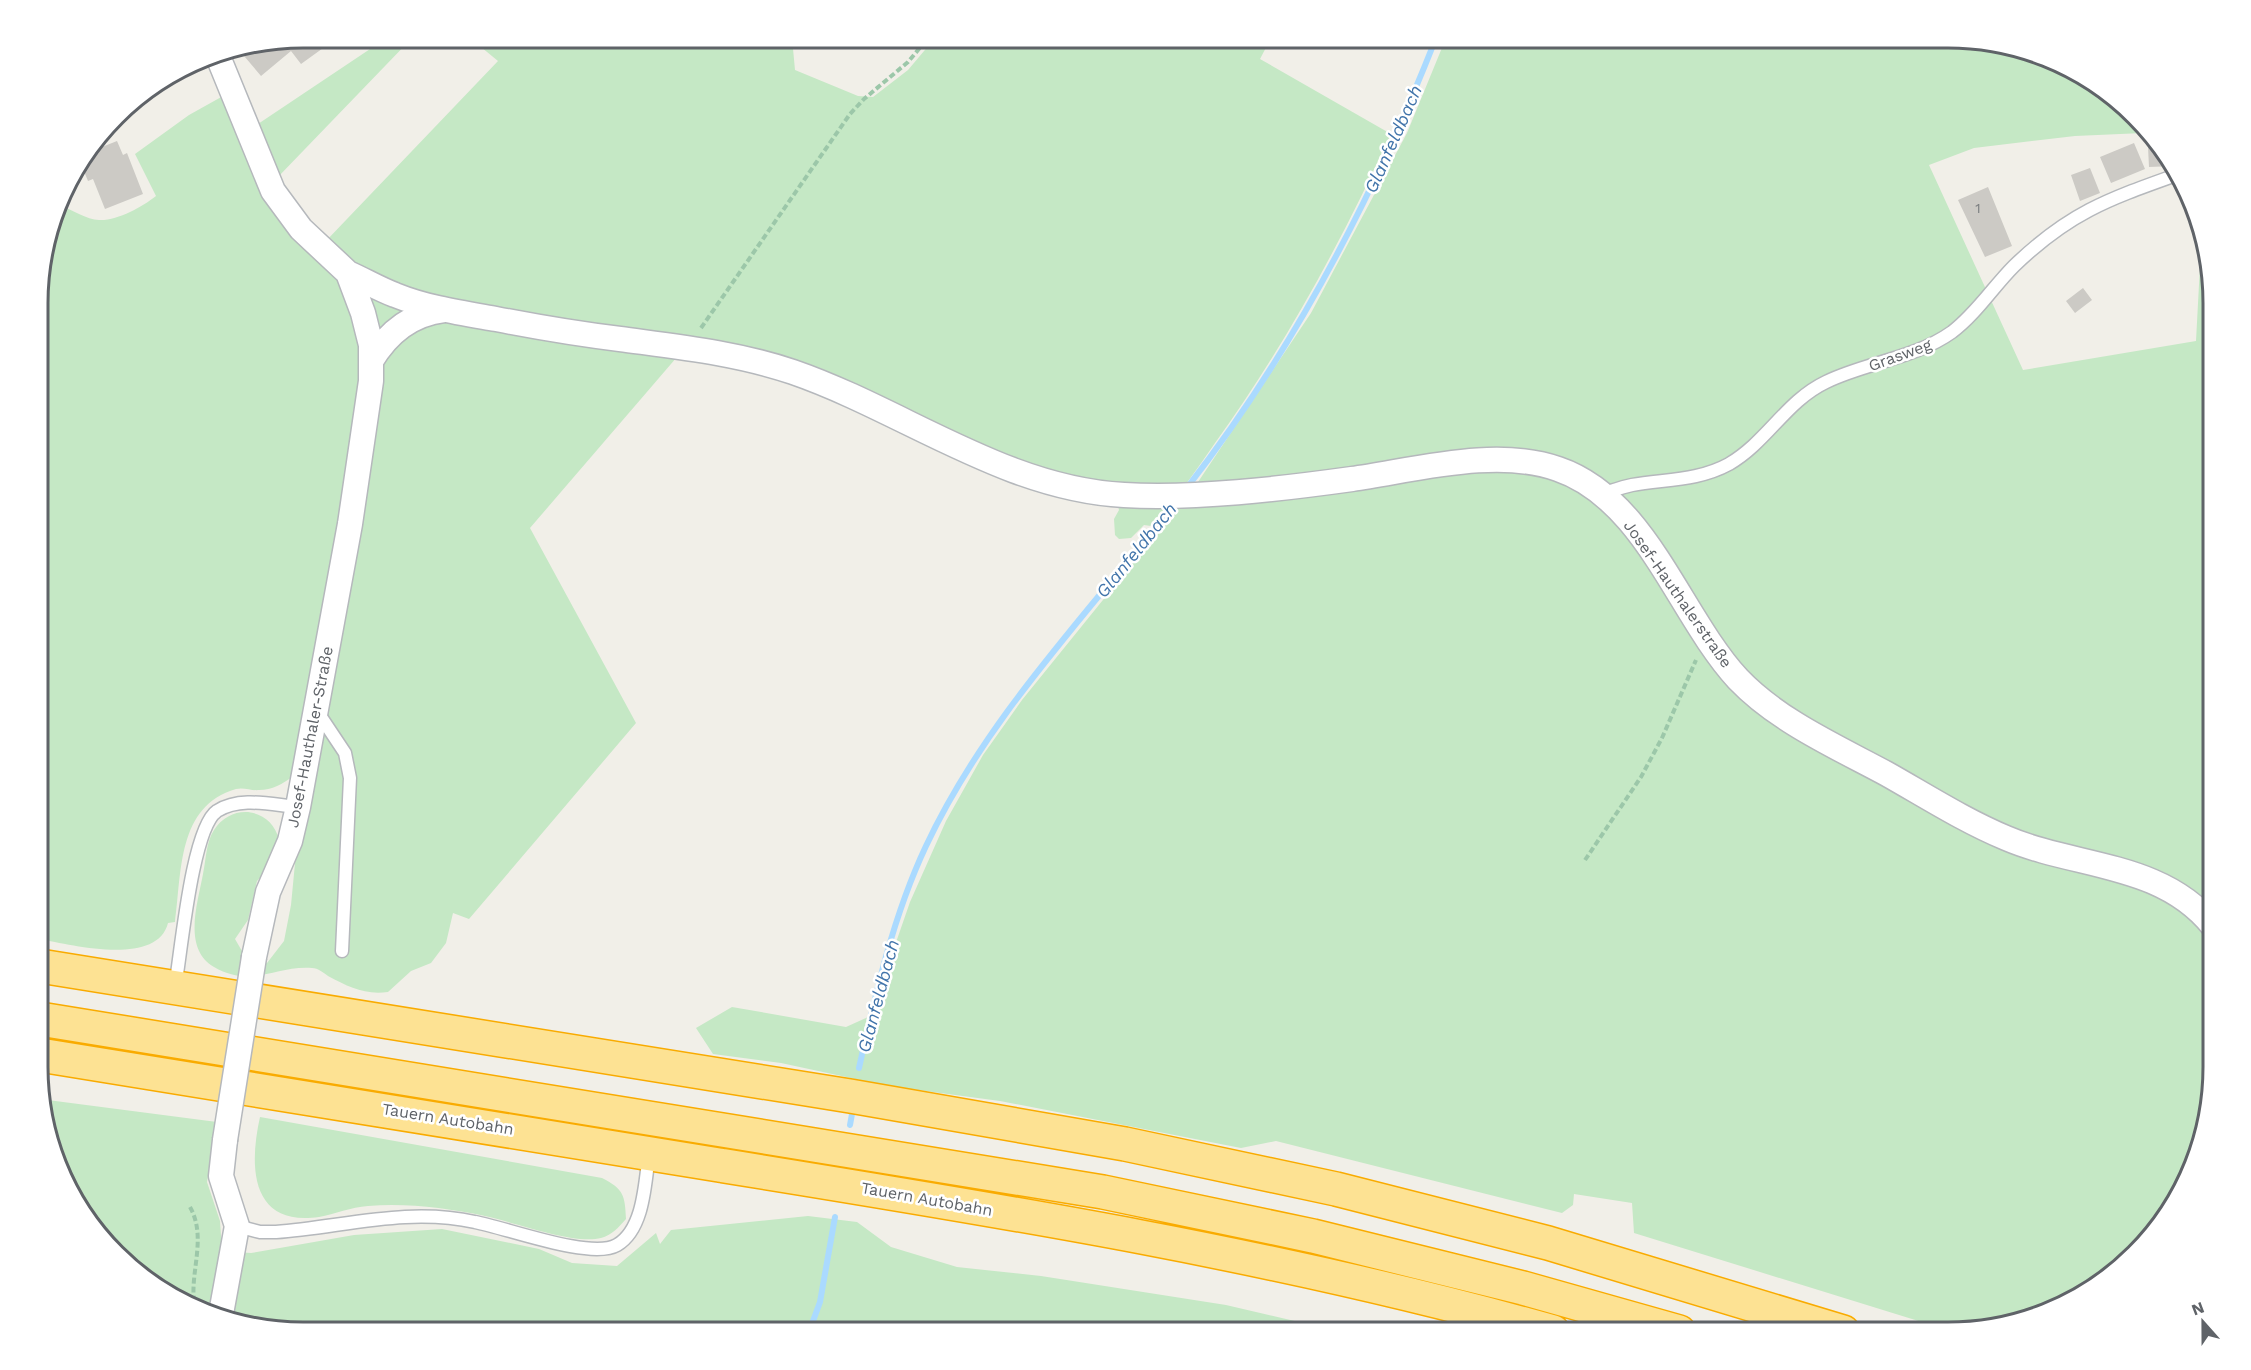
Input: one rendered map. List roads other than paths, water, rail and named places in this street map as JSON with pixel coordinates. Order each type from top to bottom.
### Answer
[{"type":"highway","points":[[48,967],[850,1096],[1125,1144],[1336,1189],[1548,1243],[1810,1322]]},
{"type":"highway","points":[[48,1021],[1103,1192],[1313,1236],[1523,1288],[1644,1322]]},
{"type":"highway","name":"Tauern Autobahn","points":[[48,1056],[296,1094],[1117,1232],[1321,1274],[1513,1322]]},
{"type":"street","name":"Josef-Hauthaler-Straße","points":[[221,62],[262,167],[279,200],[301,229],[348,273],[363,313],[371,345],[371,381],[350,524],[316,710],[290,841],[268,892],[254,957],[225,1140],[221,1176],[237,1226],[222,1308]]},
{"type":"street","points":[[348,273],[397,296],[444,310]]},
{"type":"street","points":[[371,361],[396,330],[415,316],[444,310]]},
{"type":"street","name":"Josef-Hauthalerstraße","points":[[444,310],[744,358],[799,374],[842,390],[984,457],[1053,483],[1107,494],[1158,496],[1200,493],[1326,482],[1457,464],[1512,460],[1531,461],[1566,471],[1600,494],[1645,541],[1706,640],[1743,684],[1822,738],[2004,837],[2153,880],[2191,902],[2203,915]]},
{"type":"lane","name":"Grasweg","points":[[1600,494],[1632,485],[1686,479],[1728,464],[1762,439],[1793,404],[1824,383],[1935,344],[1974,311],[2013,267],[2066,221],[2113,198],[2170,177]]},
{"type":"lane","points":[[316,710],[345,753],[350,777],[342,951]]},
{"type":"lane","points":[[175,988],[195,862],[206,824],[217,812],[234,804],[256,802],[298,807]]},
{"type":"lane","points":[[237,1226],[260,1232],[276,1232],[388,1216],[416,1215],[474,1221],[576,1248],[598,1251],[615,1246],[628,1237],[637,1221],[649,1153]]},
{"type":"waterway","name":"Glanfeldbach","points":[[1186,489],[1225,437],[1296,328],[1357,215],[1412,98],[1432,48]]},
{"type":"waterway","name":"Glanfeldbach","points":[[859,1068],[879,983],[904,900],[926,846],[951,798],[1009,709],[1176,501]]},
{"type":"waterway","name":"Glanfeldbach","points":[[850,1125],[852,1114]]},
{"type":"waterway","name":"Glanfeldbach","points":[[813,1322],[820,1302],[835,1217]]}]
